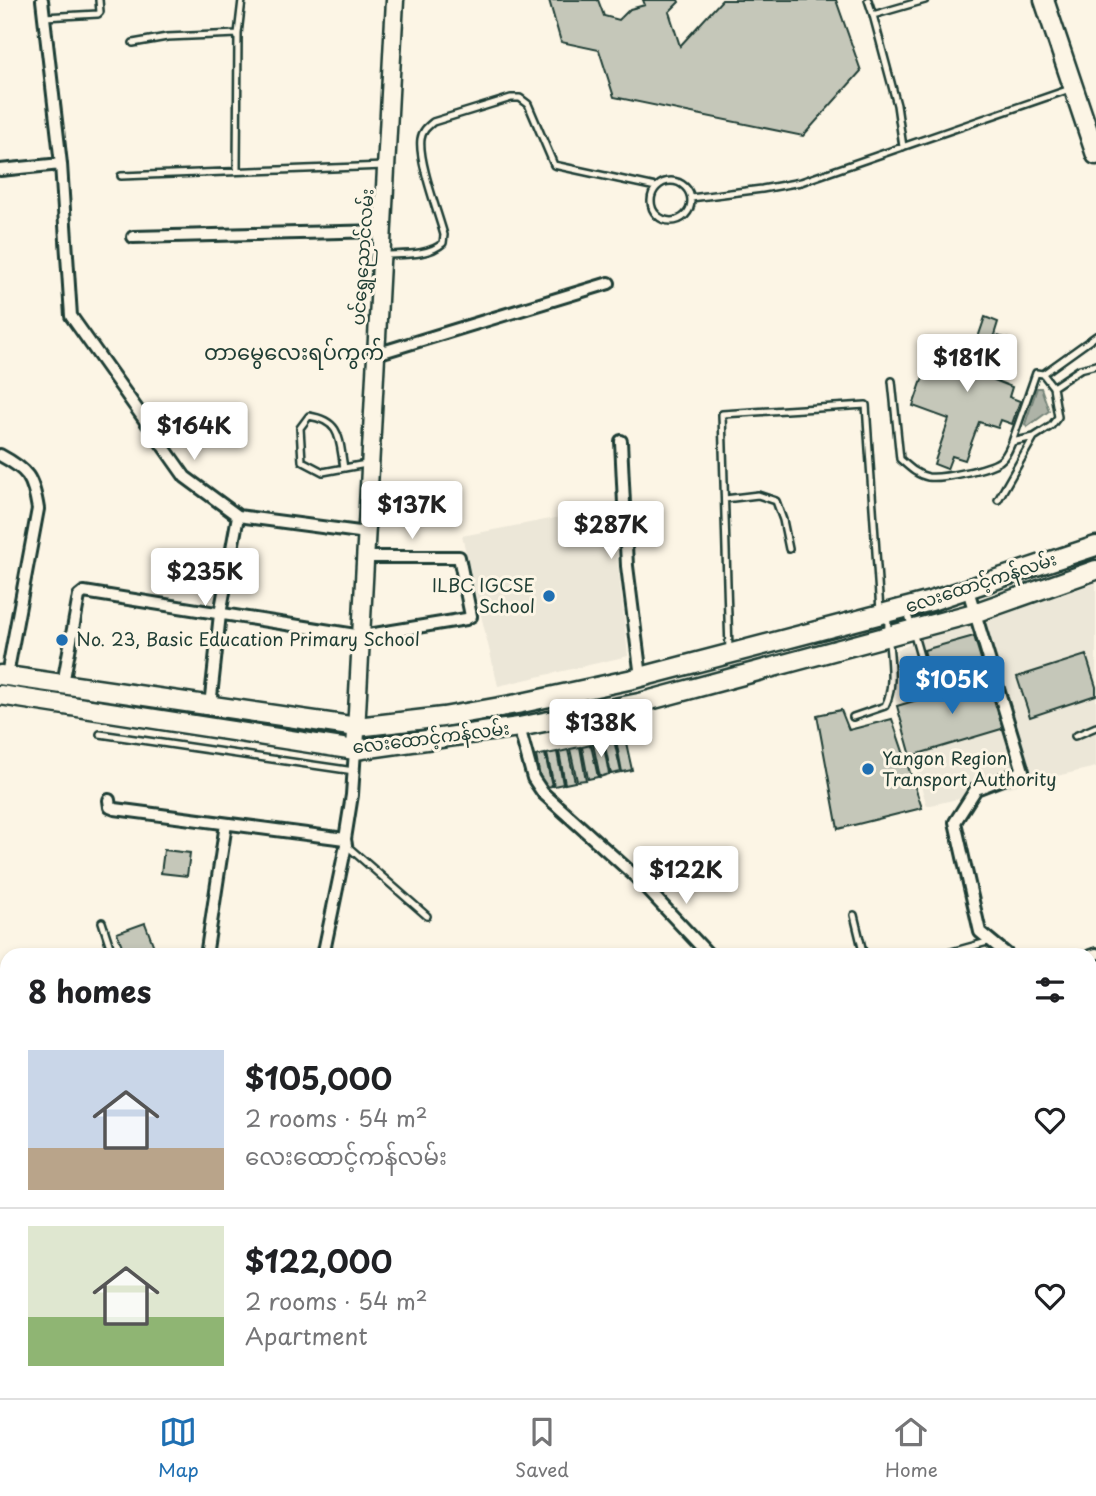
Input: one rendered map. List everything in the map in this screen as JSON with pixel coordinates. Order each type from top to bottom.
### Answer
[{"type":"main road","points":[[1044,0],[1096,155]]},
{"type":"main road","name":"လေးထောင့်ကန်လမ်း","points":[[4,675],[357,727],[443,717],[637,678],[931,601],[1094,546]]},
{"type":"main road","name":"လေးထောင့်ကန်လမ်း","points":[[0,695],[355,750],[519,727],[639,703],[937,623],[1096,570]]},
{"type":"main road","points":[[931,601],[937,623]]},
{"type":"main road","points":[[637,678],[639,703]]},
{"type":"main road","points":[[191,724],[202,705]]},
{"type":"street","points":[[43,0],[61,164],[71,316],[185,477],[238,516],[367,533]]},
{"type":"street","name":"ပင်ရွှေညောင်လမ်း","points":[[355,750],[396,0]]},
{"type":"street","points":[[0,170],[61,164]]},
{"type":"street","points":[[133,237],[383,231]]},
{"type":"street","points":[[376,354],[609,283]]},
{"type":"street","points":[[621,442],[627,566],[637,678]]},
{"type":"street","points":[[0,456],[23,468],[35,490],[38,509],[4,675]]},
{"type":"street","points":[[202,705],[238,516]]},
{"type":"street","points":[[63,684],[81,593],[362,636],[471,616],[459,557],[366,557]]},
{"type":"street","points":[[968,590],[1023,772],[976,789],[955,821],[980,932],[999,948]]},
{"type":"street","points":[[93,689],[96,710]]},
{"type":"street","points":[[519,727],[533,778],[543,793],[635,876],[702,948]]},
{"type":"street","points":[[325,948],[346,842],[355,750]]},
{"type":"street","points":[[108,800],[110,807],[115,809],[346,842]]},
{"type":"street","points":[[207,948],[226,824]]},
{"type":"lane","points":[[44,17],[98,14],[99,0]]},
{"type":"lane","points":[[237,171],[238,34],[242,0]]},
{"type":"lane","points":[[868,0],[897,105],[903,147]]},
{"type":"lane","points":[[873,15],[925,0]]},
{"type":"lane","points":[[132,43],[167,37],[238,34]]},
{"type":"lane","points":[[691,198],[762,190],[801,182],[1073,88]]},
{"type":"lane","points":[[382,256],[414,253],[438,247],[443,243],[444,235],[422,155],[421,140],[424,130],[433,122],[511,98],[520,98],[528,104],[554,165],[562,169],[656,187]]},
{"type":"lane","points":[[121,176],[388,165]]},
{"type":"lane","points":[[667,181],[674,181],[685,187],[691,198],[689,211],[685,216],[674,222],[667,222],[652,211],[650,198],[656,187],[667,181]]},
{"type":"lane","points":[[892,381],[900,459],[913,471],[926,477],[937,477],[989,466],[1007,454],[1036,373],[1043,374],[1096,336]]},
{"type":"lane","points":[[1052,387],[1080,369],[1096,365]]},
{"type":"lane","points":[[1012,442],[1034,437],[1051,426],[1058,417],[1052,387],[1043,374]]},
{"type":"lane","points":[[729,654],[722,414],[866,405],[892,611],[887,636],[891,694],[885,706],[853,717]]},
{"type":"lane","points":[[344,468],[334,428],[325,419],[309,416],[300,428],[302,461],[323,472],[371,463]]},
{"type":"lane","points":[[998,500],[1034,437]]},
{"type":"lane","points":[[725,499],[758,495],[776,501],[789,549]]},
{"type":"lane","points":[[892,611],[914,629],[922,663],[931,681],[950,682],[992,670]]},
{"type":"lane","points":[[1075,736],[1096,727]]},
{"type":"lane","points":[[100,734],[354,771]]},
{"type":"lane","points":[[346,842],[427,916]]},
{"type":"lane","points":[[854,915],[862,948]]},
{"type":"lane","points":[[102,922],[110,948]]},
{"type":"lane","points":[[966,948],[991,941]]},
{"type":"shaded area","points":[[1037,388],[1041,388],[1049,411],[1027,427],[1025,424]]},
{"type":"shaded area","name":"ILBC IGCSE School","points":[[612,507],[628,656],[498,686],[462,536]]},
{"type":"shaded area","points":[[1096,583],[1096,767],[927,806],[895,699],[897,650],[938,633],[977,624]]},
{"type":"building","points":[[549,0],[598,0],[604,16],[619,20],[630,9],[645,5],[643,0],[678,0],[669,12],[680,46],[722,0],[836,0],[861,71],[803,136],[614,97],[599,50],[561,42]]},
{"type":"building","points":[[985,317],[998,322],[994,335],[1008,339],[994,380],[1012,387],[1009,397],[1020,401],[1012,424],[1001,420],[998,428],[979,422],[965,460],[952,456],[947,469],[934,464],[949,419],[913,406],[932,351],[969,364]]},
{"type":"building","points":[[974,636],[982,662],[931,676],[924,650]]},
{"type":"building","points":[[1086,655],[1096,695],[1030,717],[1017,677]]},
{"type":"building","points":[[994,677],[1008,727],[911,756],[897,706]]},
{"type":"building","name":"Yangon Region Transport Authority","points":[[841,710],[849,730],[892,719],[922,808],[838,829],[817,715]]},
{"type":"building","points":[[625,738],[632,770],[622,772],[616,740]]},
{"type":"building","points":[[614,740],[621,772],[611,774],[604,742]]},
{"type":"building","points":[[603,742],[609,774],[600,777],[593,744]]},
{"type":"building","points":[[591,745],[598,777],[588,779],[582,747]]},
{"type":"building","points":[[580,747],[586,780],[577,781],[570,749]]},
{"type":"building","points":[[568,750],[575,782],[565,784],[559,752]]},
{"type":"building","points":[[557,752],[563,784],[554,786],[547,754]]},
{"type":"building","points":[[545,754],[552,786],[542,788],[536,756]]},
{"type":"building","points":[[164,850],[190,853],[187,876],[161,873]]},
{"type":"building","points":[[145,923],[154,948],[123,948],[117,933]]},
{"type":"place","name":"ILBC IGCSE School","points":[[549,596]]},
{"type":"place","name":"No. 23, Basic Education Primary School","points":[[62,640]]},
{"type":"place","name":"Yangon Region Transport Authority","points":[[868,769]]},
{"type":"district","name":"တာမွေလေးရပ်ကွက်","points":[[294,353]]}]
